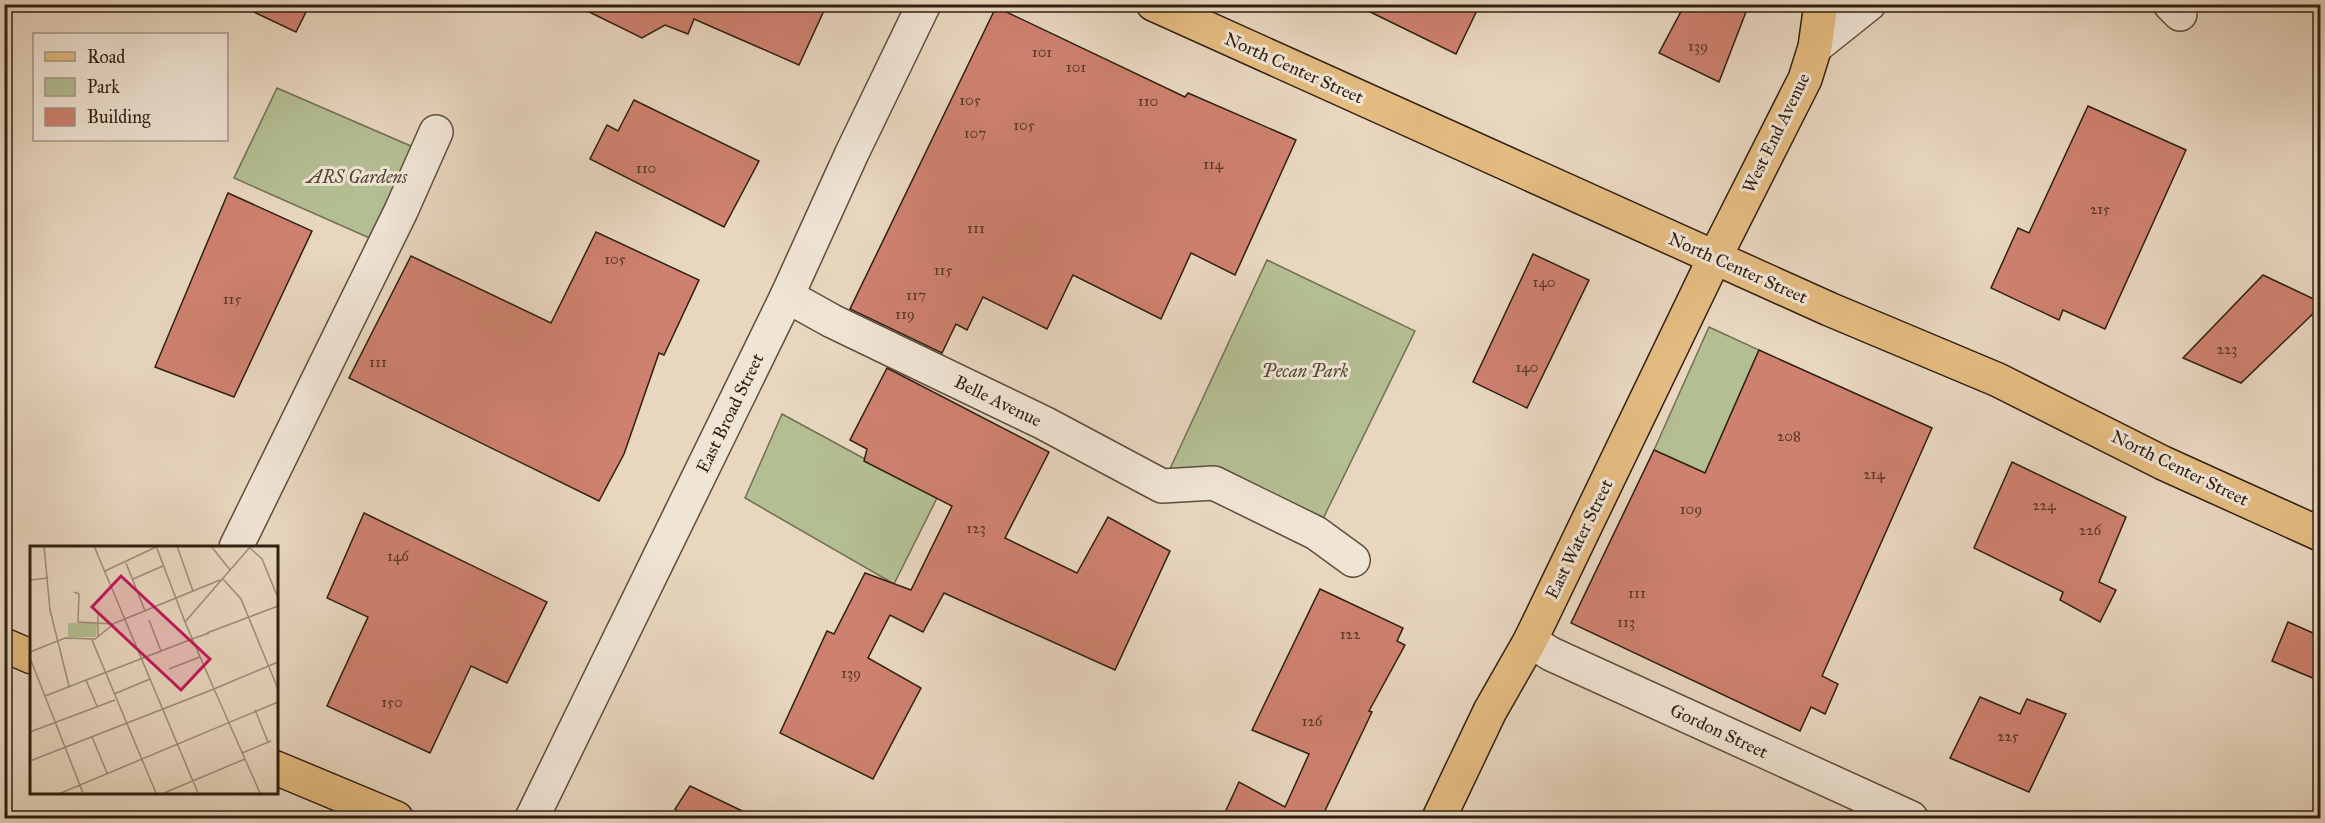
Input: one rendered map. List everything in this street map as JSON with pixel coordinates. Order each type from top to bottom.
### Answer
[{"type":"main road","name":"North Center Street","points":[[1153,4],[1829,309],[1998,380],[2163,463],[2320,534]]},
{"type":"main road","name":"West End Avenue","points":[[1715,257],[1805,79],[1815,47],[1821,4]]},
{"type":"main road","name":"East Water Street","points":[[1439,819],[1490,711],[1530,641],[1715,257]]},
{"type":"main road","points":[[4,645],[30,656]]},
{"type":"main road","points":[[278,769],[396,819]]},
{"type":"street","name":"East Broad Street","points":[[532,819],[787,296],[852,153],[924,4]]},
{"type":"street","points":[[1815,47],[1869,4]]},
{"type":"street","points":[[236,546],[401,211],[436,132]]},
{"type":"street","name":"Belle Avenue","points":[[787,296],[832,321],[1044,423],[1162,486],[1214,483],[1316,533],[1353,560]]},
{"type":"street","name":"Gordon Street","points":[[1530,641],[1551,654],[1911,819]]},
{"type":"green space","name":"ARS Gardens","points":[[277,88],[427,153],[383,244],[234,178]]},
{"type":"green space","name":"Pecan Park","points":[[1267,260],[1415,331],[1316,533],[1239,494],[1162,486]]},
{"type":"green space","points":[[1709,327],[1759,350],[1705,473],[1654,450]]},
{"type":"green space","points":[[782,414],[937,498],[894,584],[745,498]]},
{"type":"building","points":[[237,4],[310,4],[296,32]]},
{"type":"building","points":[[573,4],[827,4],[799,65],[694,19],[688,34],[665,25],[642,38]]},
{"type":"building","points":[[1354,4],[1480,4],[1456,54]]},
{"type":"building","points":[[1685,4],[1749,4],[1719,82],[1659,53]]},
{"type":"building","points":[[996,7],[1185,97],[1188,93],[1296,140],[1235,275],[1191,253],[1161,319],[1073,275],[1047,329],[983,297],[967,330],[956,324],[942,353],[850,309]]},
{"type":"building","points":[[634,100],[759,161],[724,227],[590,159],[607,125],[618,131]]},
{"type":"building","points":[[2088,106],[2186,150],[2105,329],[2063,310],[2059,320],[1991,288],[2018,228],[2029,233]]},
{"type":"building","points":[[228,193],[312,231],[234,397],[155,367]]},
{"type":"building","points":[[596,232],[699,280],[664,355],[659,353],[624,454],[599,501],[349,378],[411,256],[551,323]]},
{"type":"building","points":[[1533,254],[1589,280],[1527,408],[1473,382]]},
{"type":"building","points":[[2263,275],[2320,302],[2320,307],[2241,383],[2183,358]]},
{"type":"building","points":[[1759,350],[1932,428],[1822,676],[1838,684],[1825,714],[1811,707],[1800,731],[1571,623],[1654,450],[1705,473]]},
{"type":"building","points":[[887,368],[1049,452],[1005,538],[1077,573],[1108,517],[1170,551],[1115,670],[944,593],[923,632],[890,615],[868,658],[921,688],[873,779],[780,733],[827,631],[834,634],[865,573],[911,590],[952,506],[864,461],[867,449],[850,440]]},
{"type":"building","points":[[2012,462],[2126,517],[2099,582],[2116,590],[2100,622],[2060,600],[2063,592],[1974,548]]},
{"type":"building","points":[[364,513],[547,602],[507,683],[471,666],[430,753],[327,706],[368,617],[327,598]]},
{"type":"building","points":[[1320,589],[1403,628],[1397,641],[1405,645],[1369,711],[1372,712],[1321,819],[1222,819],[1239,782],[1285,807],[1309,754],[1252,730]]},
{"type":"building","points":[[2288,622],[2320,636],[2320,681],[2272,661]]},
{"type":"building","points":[[1980,697],[2020,714],[2027,699],[2066,714],[2029,792],[1950,758]]},
{"type":"building","points":[[690,786],[759,819],[687,819],[675,809]]}]
